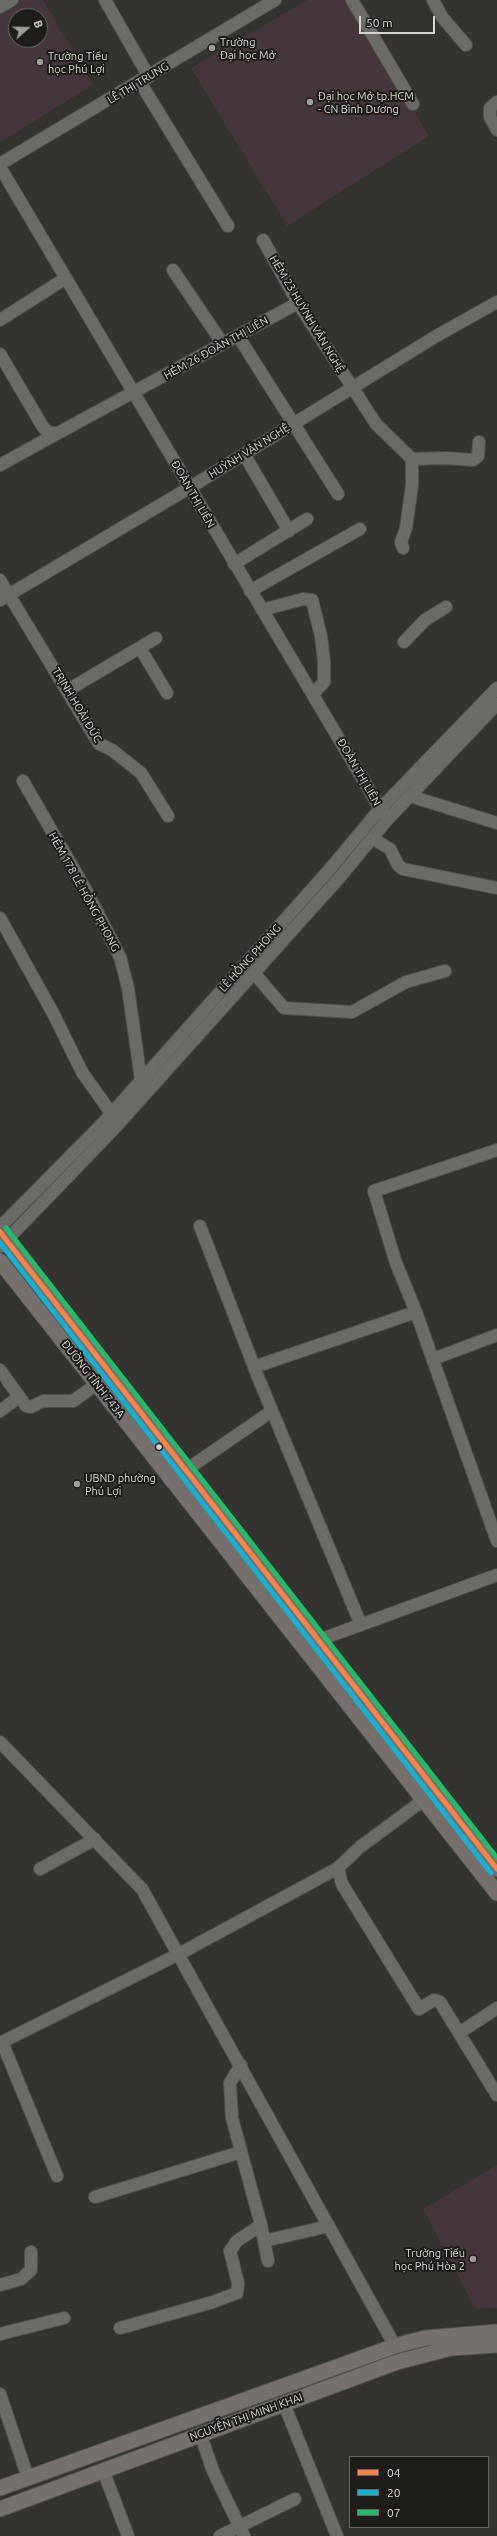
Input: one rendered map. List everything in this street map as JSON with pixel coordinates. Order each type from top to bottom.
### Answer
[{"type":"main road","name":"ĐƯỜNG TỈNH 743A","points":[[2,1240],[149,1422],[319,1640],[430,1794],[497,1893]]},
{"type":"main road","name":"ĐƯỜNG TỈNH 743A","points":[[0,1262],[306,1650],[497,1869]]},
{"type":"main road","points":[[135,1432],[149,1422]]},
{"type":"main road","points":[[221,1541],[234,1531]]},
{"type":"main road","points":[[306,1650],[319,1640]]},
{"type":"main road","name":"NGUYỄN THỊ MINH KHAI","points":[[0,2488],[395,2346],[425,2338],[497,2332]]},
{"type":"main road","name":"NGUYỄN THỊ MINH KHAI","points":[[0,2508],[200,2433],[429,2352],[497,2345]]},
{"type":"street","points":[[0,7],[12,0]]},
{"type":"street","points":[[105,0],[145,79],[228,226]]},
{"type":"street","name":"LÊ THỊ TRUNG","points":[[0,165],[275,0]]},
{"type":"street","points":[[352,0],[413,104]]},
{"type":"street","points":[[433,0],[442,18],[466,44]]},
{"type":"street","points":[[497,102],[490,108],[490,117],[497,130]]},
{"type":"street","name":"ĐOÀN THỊ LIÊN","points":[[0,165],[135,393],[189,488],[250,591],[314,694],[387,820]]},
{"type":"street","name":"HẺM 23 HUỲNH VĂN NGHỆ","points":[[263,240],[298,303],[376,424],[412,459]]},
{"type":"street","points":[[173,270],[223,344]]},
{"type":"street","points":[[0,320],[66,278]]},
{"type":"street","name":"HUỲNH VĂN NGHỆ","points":[[5,598],[497,302]]},
{"type":"street","name":"HẺM 26 ĐOÀN THỊ LIÊN","points":[[0,465],[102,408],[135,393],[298,303]]},
{"type":"street","points":[[238,336],[295,423],[338,494]]},
{"type":"street","points":[[0,354],[43,427],[49,433],[58,433]]},
{"type":"street","points":[[403,548],[401,542],[406,528],[412,486],[412,459],[446,458],[473,460],[478,456],[479,442]]},
{"type":"street","points":[[244,454],[288,531]]},
{"type":"street","points":[[234,564],[307,519]]},
{"type":"street","points":[[250,591],[360,529]]},
{"type":"street","name":"TRỊNH HOÀI ĐỨC","points":[[0,580],[5,598],[68,690],[99,744],[112,750],[141,773],[168,816]]},
{"type":"street","points":[[262,610],[303,599],[312,600],[322,636],[324,661],[324,682],[314,694]]},
{"type":"street","points":[[404,642],[424,620],[446,607]]},
{"type":"street","points":[[68,690],[156,638]]},
{"type":"street","points":[[140,648],[168,693]]},
{"type":"street","name":"LÊ HỒNG PHONG","points":[[0,1227],[111,1113],[330,869],[380,809],[497,688]]},
{"type":"street","name":"LÊ HỒNG PHONG","points":[[2,1240],[112,1131],[254,973],[387,820],[497,704]]},
{"type":"street","name":"HẺM 178 LÊ HỒNG PHONG","points":[[23,780],[87,892],[120,957],[128,988],[141,1080]]},
{"type":"street","points":[[410,796],[497,823]]},
{"type":"street","points":[[372,838],[390,849],[398,865],[403,869],[497,888]]},
{"type":"street","points":[[0,918],[53,1013],[82,1072],[111,1113]]},
{"type":"street","points":[[254,973],[284,1008],[352,1012],[364,1008],[406,982],[445,971]]},
{"type":"street","points":[[497,1150],[374,1191],[396,1263],[416,1312],[497,1541]]},
{"type":"street","points":[[200,1226],[254,1367],[361,1625]]},
{"type":"street","points":[[254,1367],[416,1312]]},
{"type":"street","points":[[433,1359],[497,1335]]},
{"type":"street","points":[[0,1370],[26,1406],[31,1407],[43,1400],[73,1401],[97,1384]]},
{"type":"street","points":[[0,1412],[19,1397]]},
{"type":"street","points":[[186,1470],[272,1411]]},
{"type":"street","points":[[319,1640],[497,1574]]},
{"type":"street","points":[[0,1742],[142,1889],[241,2065],[395,2346]]},
{"type":"street","points":[[57,2176],[1,2042],[178,1954],[338,1868],[360,1847],[430,1794]]},
{"type":"street","points":[[40,1868],[95,1839]]},
{"type":"street","points":[[338,1868],[342,1884],[419,2009],[437,2000],[497,2095]]},
{"type":"street","points":[[459,2033],[497,2008]]},
{"type":"street","points":[[241,2065],[230,2083],[232,2118],[261,2225],[268,2261]]},
{"type":"street","points":[[95,2197],[241,2152]]},
{"type":"street","points":[[120,2328],[213,2302],[237,2293],[238,2283],[230,2251],[237,2241],[261,2225]]},
{"type":"street","points":[[264,2241],[330,2226]]},
{"type":"street","points":[[0,2285],[21,2279],[31,2270],[32,2252]]},
{"type":"street","points":[[0,2334],[64,2318]]},
{"type":"street","points":[[0,2394],[28,2478]]},
{"type":"street","points":[[284,2404],[337,2536]]},
{"type":"street","points":[[200,2433],[213,2471],[241,2531]]},
{"type":"street","points":[[103,2470],[128,2536]]},
{"type":"street","points":[[220,2536],[241,2531],[295,2499]]},
{"type":"shaded area","name":"Trường Tiểu học Phú Lợi","points":[[20,0],[43,0],[48,8],[8,8],[8,48],[48,48],[48,8],[93,85],[0,141],[0,12]]},
{"type":"shaded area","name":"Đại học Mở tp.HCM - CN Bình Dương","points":[[307,0],[349,0],[429,136],[287,226],[191,68]]},
{"type":"shaded area","name":"Trường Tiểu học Phú Hòa 2","points":[[497,2165],[497,2308],[475,2309],[423,2209]]},
{"type":"transit line","name":"07","points":[[6,1228],[497,1858]]},
{"type":"transit line","name":"04","points":[[0,1232],[497,1869]]},
{"type":"transit line","name":"20","points":[[0,1243],[491,1873]]},
{"type":"place","name":"Trường Đại học Mở","points":[[212,48]]},
{"type":"place","name":"Trường Tiểu học Phú Lợi","points":[[40,62]]},
{"type":"place","name":"Đại học Mở tp.HCM - CN Bình Dương","points":[[310,102]]},
{"type":"place","name":"UBND phường Phú Lợi","points":[[77,1484]]},
{"type":"place","name":"Trường Tiểu học Phú Hòa 2","points":[[473,2259]]}]
